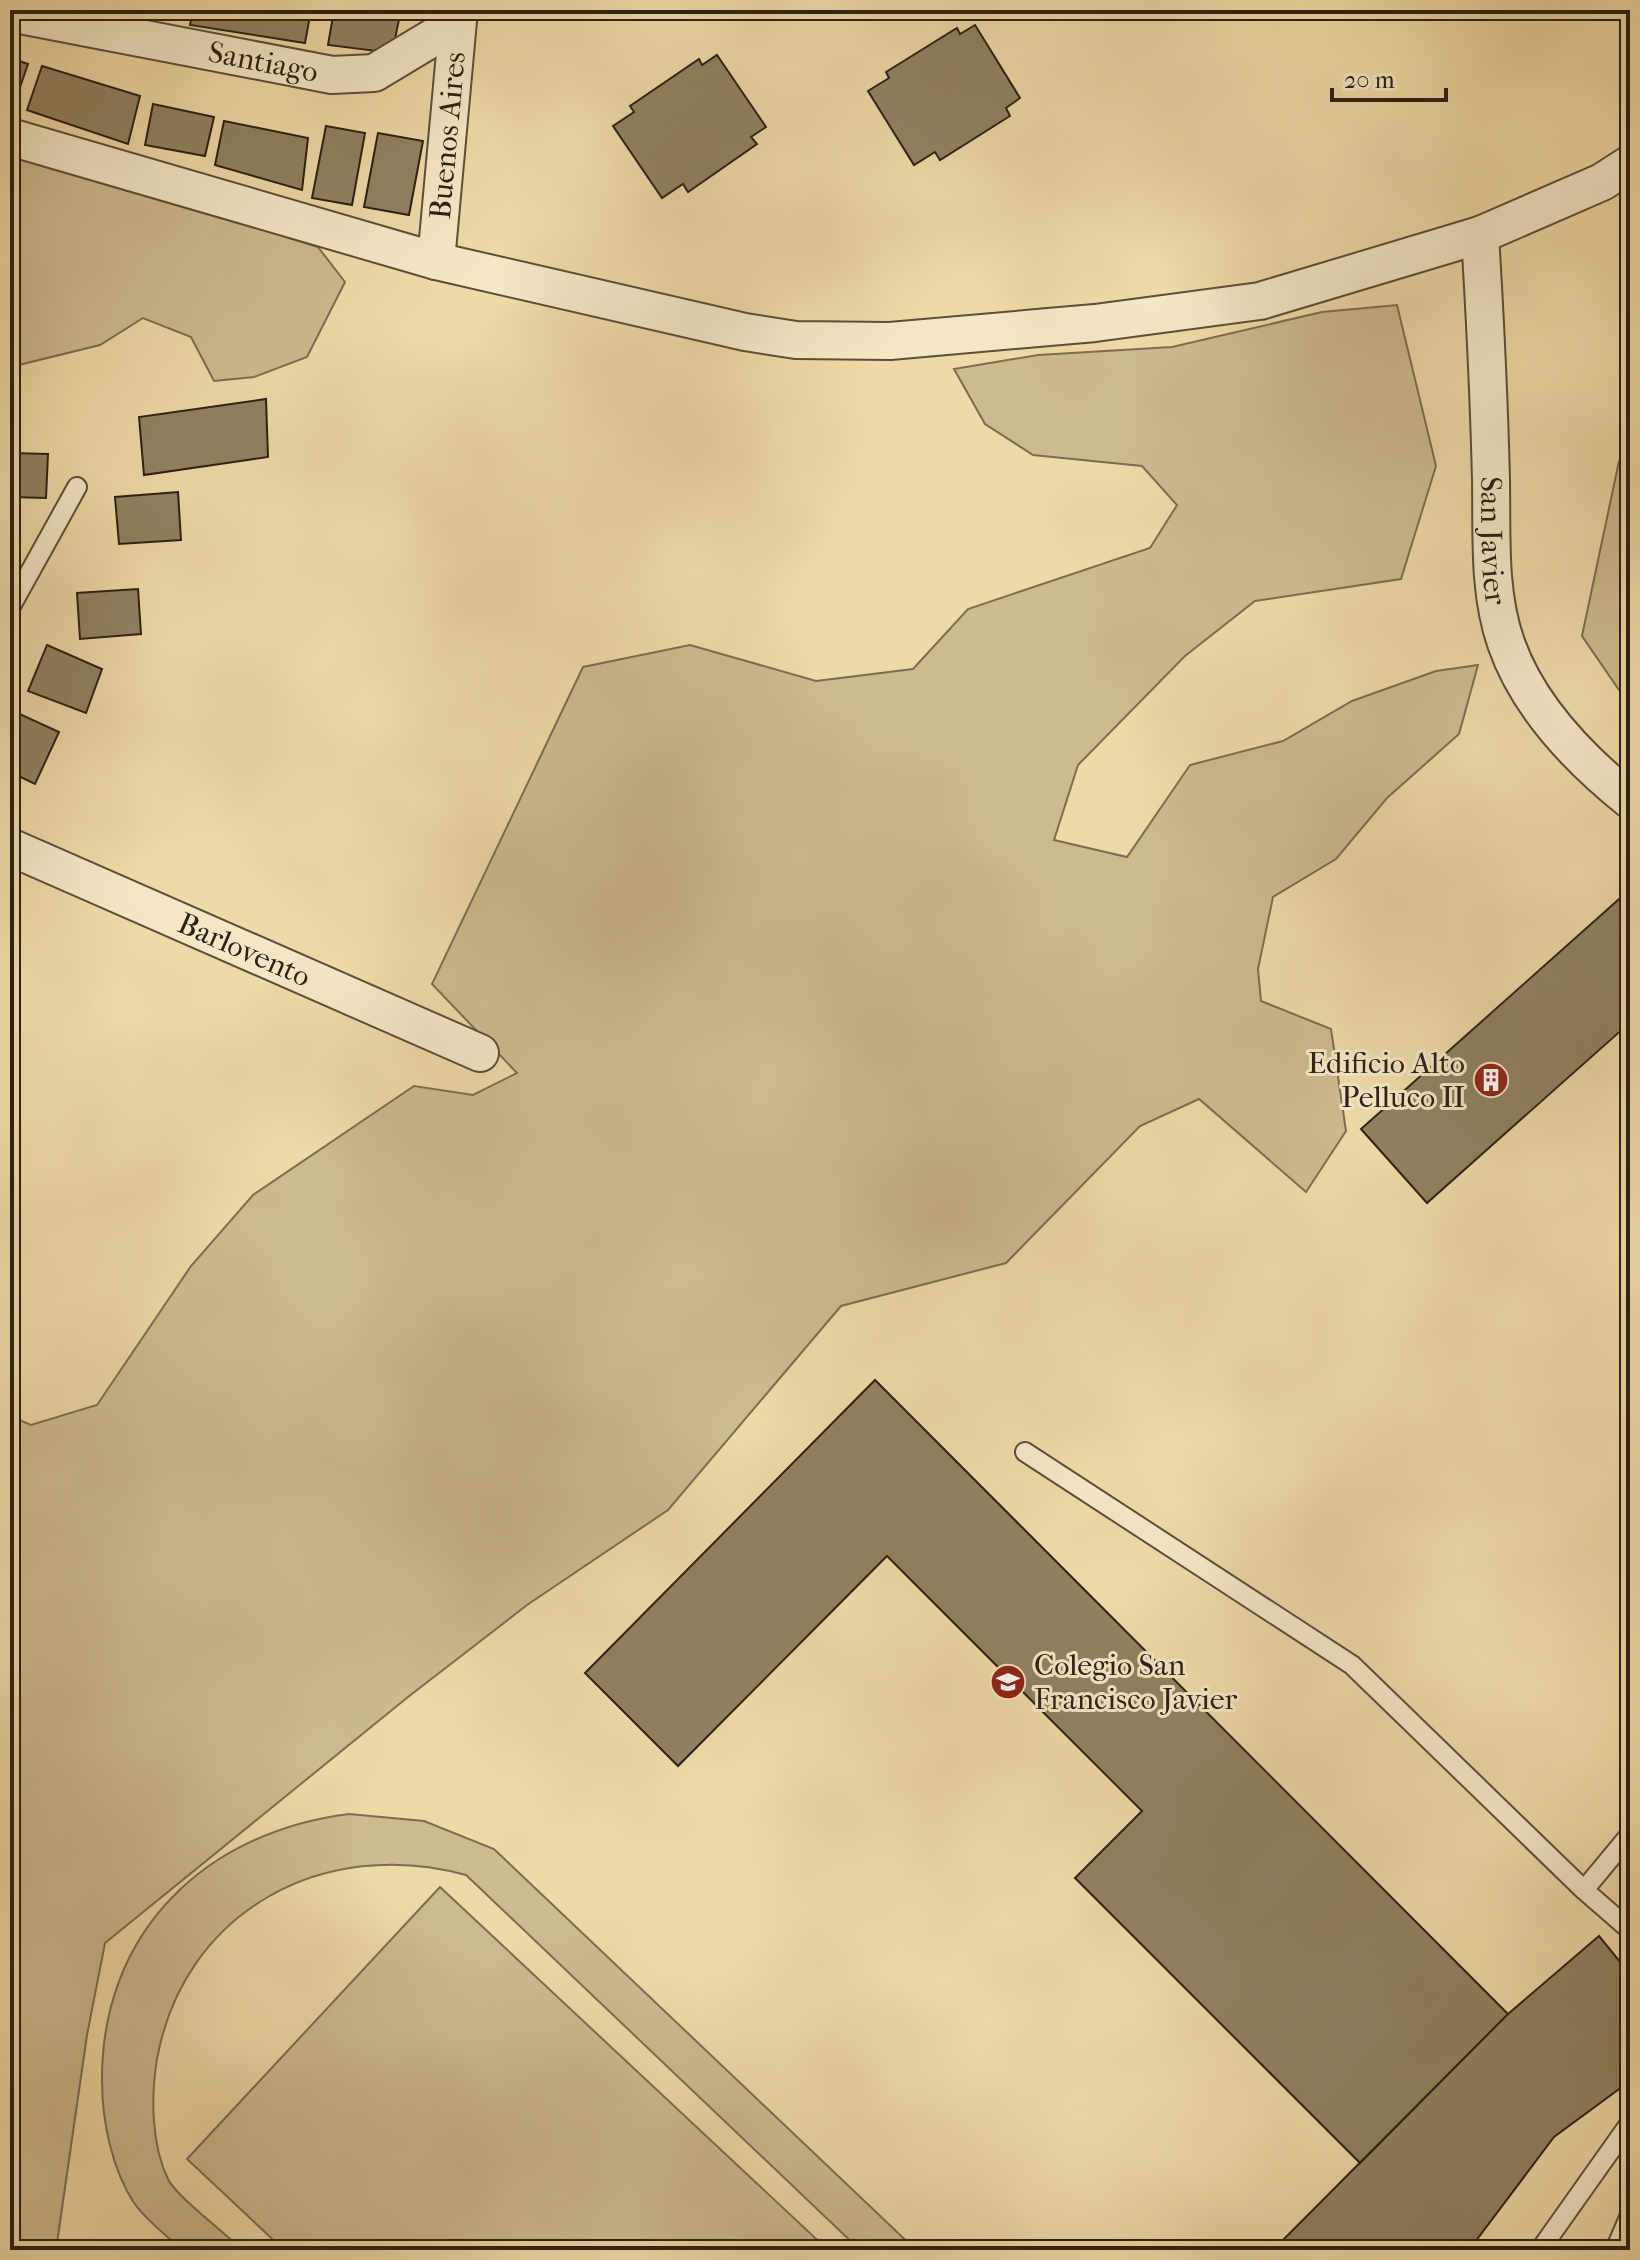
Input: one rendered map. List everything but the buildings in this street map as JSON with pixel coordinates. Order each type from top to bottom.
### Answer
[{"type":"street","name":"Santiago","points":[[10,13],[332,75],[374,73],[458,17]]},
{"type":"street","name":"Buenos Aires","points":[[436,261],[458,17]]},
{"type":"street","points":[[10,137],[436,261],[745,332],[796,340],[890,341],[1095,323],[1260,301],[1480,235],[1602,182],[1630,164]]},
{"type":"street","name":"San Javier","points":[[1480,235],[1491,545],[1498,612],[1506,644],[1530,690],[1556,727],[1577,753],[1630,800]]},
{"type":"street","name":"Barlovento","points":[[10,847],[480,1053]]},
{"type":"lane","points":[[10,608],[77,487]]},
{"type":"lane","points":[[1025,1452],[1352,1665],[1584,1890],[1630,1930]]},
{"type":"lane","points":[[1584,1890],[1629,1836]]},
{"type":"lane","points":[[1540,2250],[1630,2123]]},
{"type":"lane","points":[[1615,2250],[1630,2215]]},
{"type":"shaded area","points":[[10,156],[113,183],[318,247],[345,282],[307,357],[254,377],[214,381],[191,337],[143,318],[100,345],[19,365],[10,379]]},
{"type":"shaded area","points":[[1397,305],[1436,466],[1401,579],[1255,601],[1185,656],[1078,765],[1054,840],[1127,857],[1190,765],[1283,741],[1352,701],[1436,671],[1478,665],[1459,734],[1387,798],[1336,859],[1273,897],[1258,969],[1261,1001],[1331,1029],[1346,1131],[1306,1192],[1199,1099],[1140,1126],[1006,1263],[841,1306],[668,1510],[527,1605],[408,1697],[105,1943],[87,2035],[56,2250],[10,2250],[10,1416],[31,1425],[97,1405],[191,1266],[253,1195],[414,1086],[473,1095],[517,1073],[432,984],[583,667],[690,645],[816,681],[913,669],[968,609],[1150,548],[1177,505],[1142,466],[1033,455],[985,424],[954,369],[1038,355],[1172,347],[1322,312]]},
{"type":"shaded area","points":[[1630,450],[1630,706],[1582,636],[1619,461]]},
{"type":"shaded area","points":[[349,1814],[424,1821],[494,1849],[916,2250],[860,2250],[466,1875],[413,1866],[362,1866],[313,1877],[269,1896],[229,1925],[197,1962],[172,2007],[157,2059],[154,2088],[155,2135],[162,2165],[173,2186],[191,2205],[243,2250],[182,2250],[134,2203],[126,2190],[110,2144],[102,2081],[106,2027],[120,1979],[142,1935],[172,1898],[208,1867],[250,1842],[297,1824]]},
{"type":"shaded area","points":[[440,1887],[828,2250],[284,2250],[187,2159]]},
{"type":"place","name":"Edificio Alto Pelluco II","points":[[1491,1080]]},
{"type":"place","name":"Colegio San Francisco Javier","points":[[1008,1682]]}]
